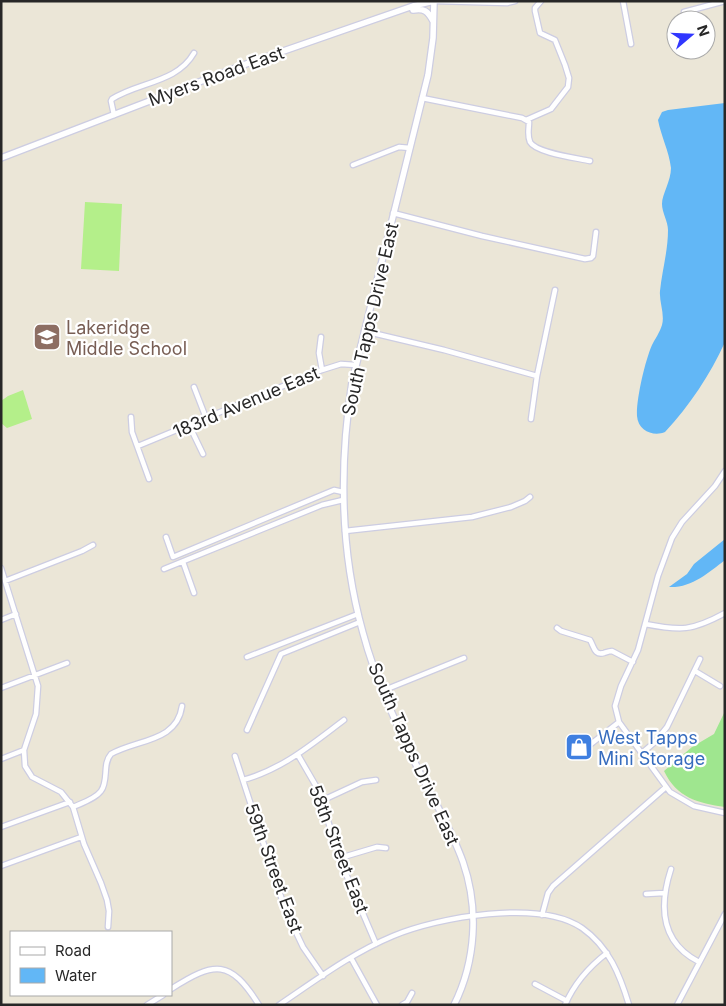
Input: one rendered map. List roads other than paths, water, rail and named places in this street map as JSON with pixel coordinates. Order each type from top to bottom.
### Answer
[{"type":"street","points":[[434,1],[506,3],[514,1]]},
{"type":"street","name":"Myers Road East","points":[[1,158],[246,64],[401,10],[434,1]]},
{"type":"street","name":"South Tapps Drive East","points":[[434,1],[430,62],[356,365],[347,420],[343,500],[350,568],[358,614],[370,659],[382,691],[461,858],[471,890],[473,937],[463,984],[454,1005]]},
{"type":"street","points":[[526,120],[551,109],[566,92],[569,83],[565,65],[555,40],[540,33],[535,8],[541,1]]},
{"type":"street","points":[[623,1],[631,44]]},
{"type":"street","points":[[689,10],[704,4],[725,1]]},
{"type":"street","points":[[401,10],[422,9],[428,12],[434,22]]},
{"type":"street","points":[[114,115],[111,101],[116,96],[178,70],[186,64],[194,53]]},
{"type":"street","points":[[422,98],[526,120],[530,124],[528,134],[530,142],[534,147],[590,161]]},
{"type":"street","points":[[352,165],[399,147],[410,148]]},
{"type":"street","points":[[393,213],[482,236],[585,259],[593,256],[596,232]]},
{"type":"street","points":[[531,418],[537,376],[555,290]]},
{"type":"street","points":[[364,331],[444,350],[537,376]]},
{"type":"street","points":[[321,338],[319,354],[322,370]]},
{"type":"street","name":"183rd Avenue East","points":[[138,446],[322,370],[341,364],[356,365]]},
{"type":"street","points":[[194,387],[206,418]]},
{"type":"street","points":[[131,418],[132,432],[149,478]]},
{"type":"street","points":[[190,425],[202,454]]},
{"type":"street","points":[[725,471],[715,486],[682,522],[672,538],[658,576],[633,662],[615,701],[615,710],[619,722],[666,787],[675,795],[694,806],[725,814]]},
{"type":"street","points":[[166,537],[173,557],[334,490],[343,492]]},
{"type":"street","points":[[345,531],[472,517],[510,507],[530,497]]},
{"type":"street","points":[[164,568],[322,505],[343,500]]},
{"type":"street","points":[[93,545],[82,552],[5,579],[93,545]]},
{"type":"street","points":[[183,562],[194,593]]},
{"type":"street","points":[[1,568],[36,675],[38,691],[36,714],[24,750],[25,766],[32,777],[61,792],[73,807],[81,837],[106,895],[109,911],[108,927]]},
{"type":"street","points":[[645,624],[669,629],[685,628],[706,623],[725,613]]},
{"type":"street","points":[[1,620],[16,614]]},
{"type":"street","points":[[247,658],[358,614]]},
{"type":"street","points":[[247,730],[281,654],[360,622]]},
{"type":"street","points":[[557,628],[561,632],[590,640],[597,653],[612,650],[633,662]]},
{"type":"street","points":[[382,691],[464,658]]},
{"type":"street","points":[[642,753],[655,742],[667,727],[700,659]]},
{"type":"street","points":[[1,688],[67,663]]},
{"type":"street","points":[[695,671],[720,686]]},
{"type":"street","points":[[73,807],[101,791],[104,785],[107,759],[111,754],[167,732],[176,725],[182,706]]},
{"type":"street","points":[[243,780],[273,770],[298,755],[344,720]]},
{"type":"street","points":[[582,750],[619,722]]},
{"type":"street","points":[[1,759],[24,750]]},
{"type":"street","name":"58th Street East","points":[[298,755],[312,778],[340,858],[376,944]]},
{"type":"street","name":"59th Street East","points":[[235,756],[285,909],[303,947],[323,976]]},
{"type":"street","points":[[321,801],[362,782],[376,780]]},
{"type":"street","points":[[542,915],[548,893],[553,886],[666,787]]},
{"type":"street","points":[[1,827],[70,802]]},
{"type":"street","points":[[1,866],[81,837]]},
{"type":"street","points":[[340,858],[377,847],[386,848]]},
{"type":"street","points":[[671,869],[664,893],[664,911],[672,936],[682,951],[699,962]]},
{"type":"street","points":[[646,894],[664,893]]},
{"type":"street","points":[[279,1005],[351,958],[393,936],[422,926],[473,915],[507,913],[542,915],[566,920],[592,936],[607,953],[618,972],[629,1005]]},
{"type":"street","points":[[677,1005],[725,914]]},
{"type":"street","points":[[536,984],[566,1003],[584,975],[595,962],[607,953]]},
{"type":"street","points":[[351,958],[378,1005]]},
{"type":"street","points":[[172,988],[198,972],[212,969],[222,970],[241,979],[260,1005]]},
{"type":"street","points":[[402,1005],[412,993]]},
{"type":"street","points":[[148,1005],[162,996]]},
{"type":"water","points":[[725,103],[725,342],[706,378],[683,411],[665,432],[656,434],[647,432],[640,426],[637,409],[639,391],[647,361],[663,321],[660,291],[668,230],[662,204],[671,168],[658,120],[662,112],[668,110]]},
{"type":"water","points":[[725,539],[725,560],[706,575],[692,582],[677,587],[669,587],[687,574],[694,564]]},
{"type":"place","name":"Lakeridge Middle School","points":[[47,337]]},
{"type":"place","name":"West Tapps Mini Storage","points":[[579,747]]}]
